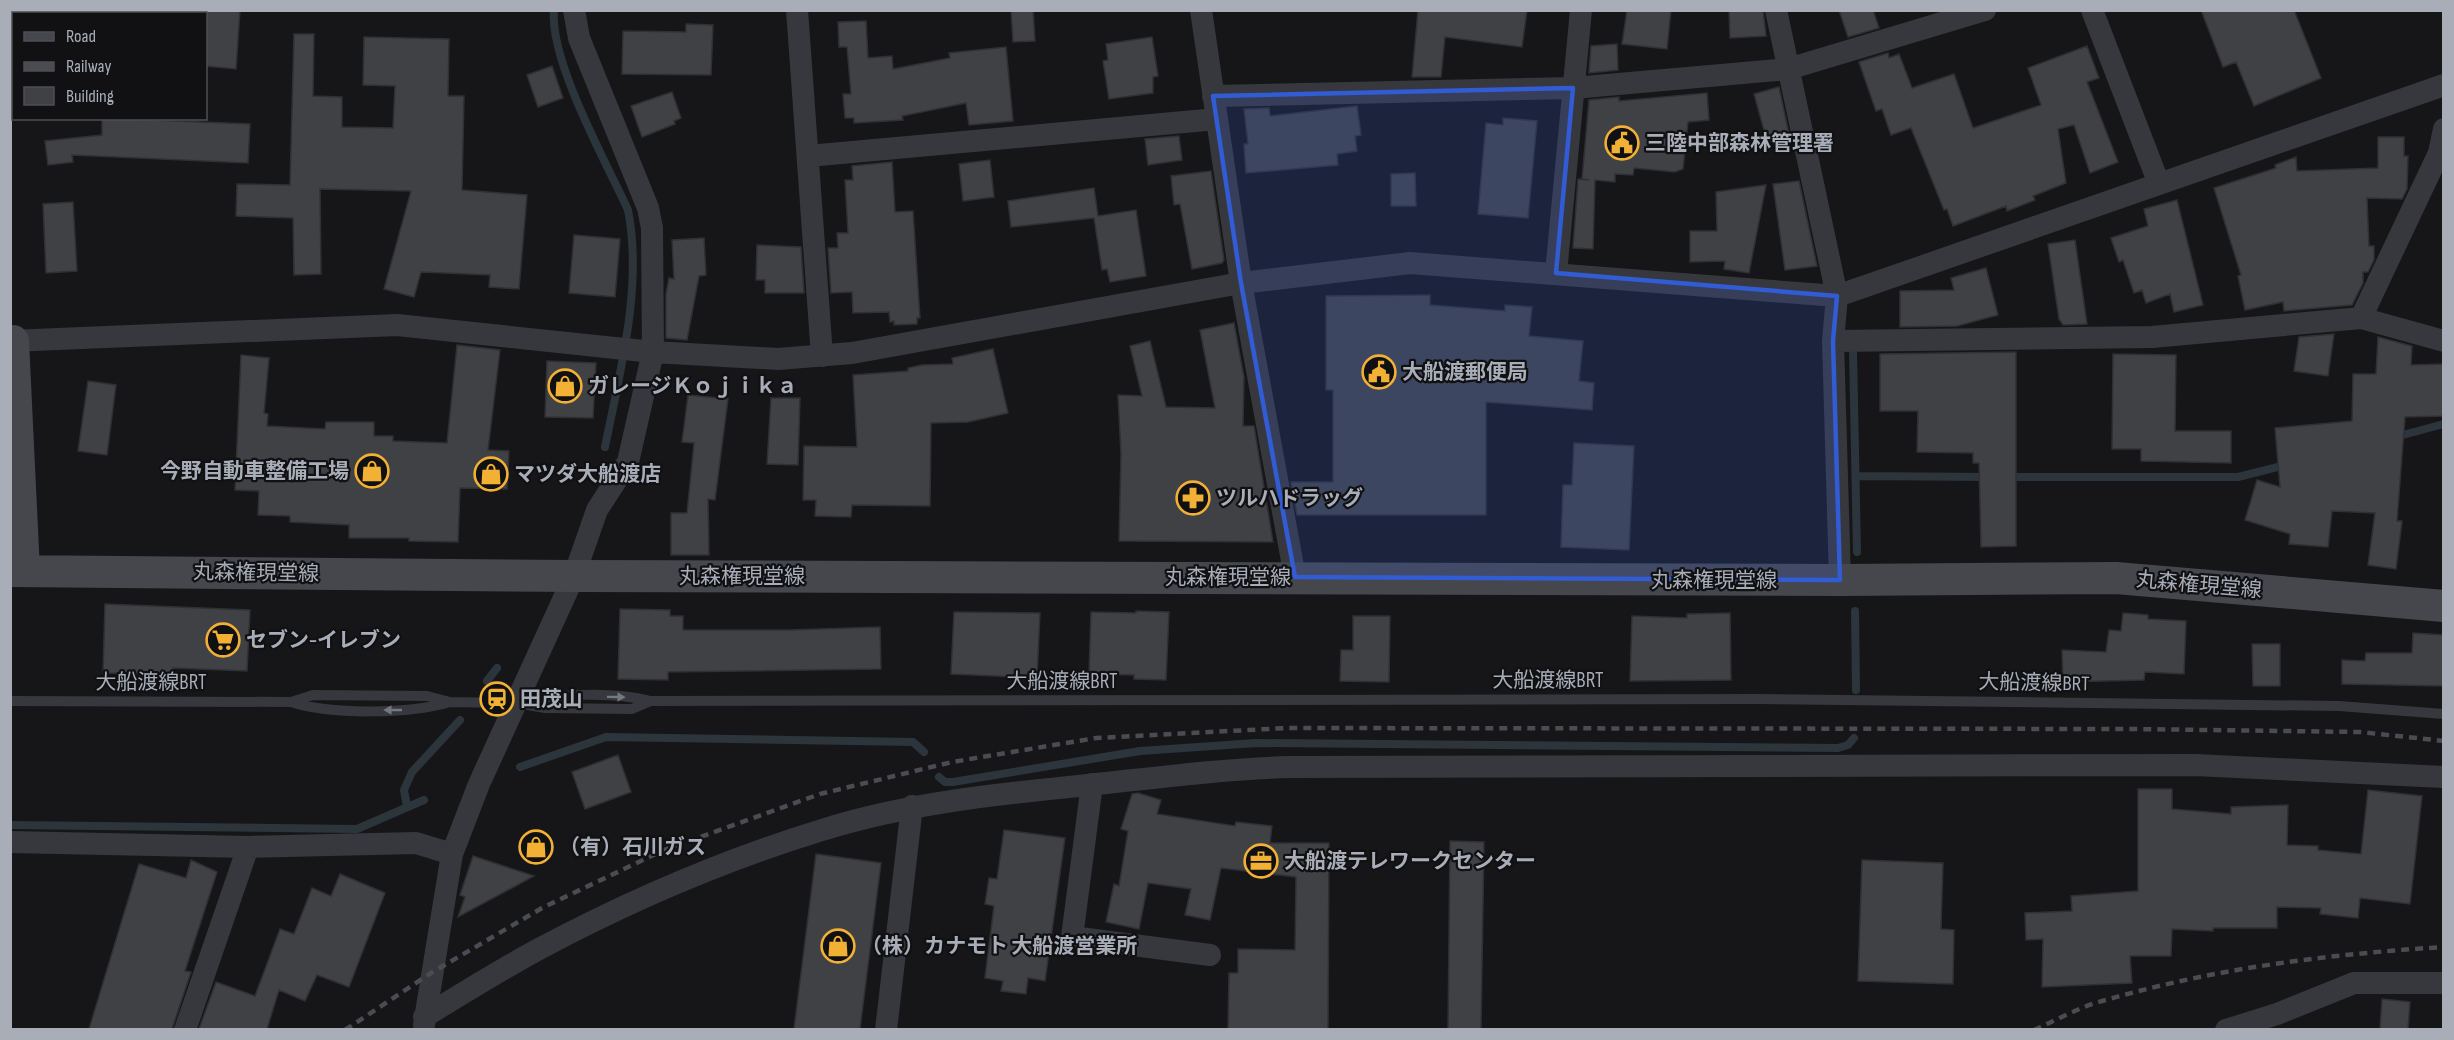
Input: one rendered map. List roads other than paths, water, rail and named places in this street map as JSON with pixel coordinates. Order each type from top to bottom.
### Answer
[{"type":"main road","points":[[12,341],[17,571]]},
{"type":"main road","name":"丸森権現堂線","points":[[17,571],[574,576],[1840,580],[2116,578],[2444,606]]},
{"type":"street","points":[[424,1023],[452,854],[479,784],[574,576],[597,510],[628,462],[634,350],[652,228],[648,208],[579,38],[574,10]]},
{"type":"street","points":[[797,10],[822,356]]},
{"type":"street","points":[[1201,10],[1241,283],[1295,577]]},
{"type":"street","points":[[1556,273],[1581,10]]},
{"type":"street","points":[[1776,10],[1837,296],[1833,341],[1840,580]]},
{"type":"street","points":[[1213,96],[1573,88],[1788,69],[1985,10]]},
{"type":"street","points":[[2092,10],[2158,183]]},
{"type":"street","points":[[12,341],[397,325],[634,350],[778,359],[852,353],[1241,283],[1410,263],[1837,296],[2444,85]]},
{"type":"street","points":[[808,156],[1217,119]]},
{"type":"street","points":[[2361,318],[2439,153],[2444,129]]},
{"type":"street","points":[[1833,341],[2152,337],[2361,318],[2444,341]]},
{"type":"street","points":[[424,1023],[538,950],[642,898],[741,857],[912,806],[1092,784],[1225,769],[1288,767],[2195,765],[2444,777]]},
{"type":"street","points":[[1092,784],[1072,937],[1210,955]]},
{"type":"street","points":[[886,1029],[912,806]]},
{"type":"street","points":[[10,842],[249,848],[416,843],[452,854]]},
{"type":"street","points":[[185,1029],[249,848]]},
{"type":"street","points":[[2226,1029],[2276,1022],[2354,983],[2444,983]]},
{"type":"lane","name":"大船渡線BRT","points":[[10,701],[291,702],[313,695],[427,696],[450,702],[516,703],[548,696],[633,697],[651,702],[1756,699],[2339,706],[2444,714]]},
{"type":"waterway","points":[[554,10],[560,56],[569,83],[628,210],[632,239],[633,269],[628,329],[605,447]]},
{"type":"waterway","points":[[1853,352],[1857,552]]},
{"type":"waterway","points":[[2395,437],[2444,424]]},
{"type":"waterway","points":[[2007,477],[2238,477],[2289,464]]},
{"type":"waterway","points":[[1856,476],[1991,477]]},
{"type":"waterway","points":[[1855,611],[1856,690]]},
{"type":"waterway","points":[[487,681],[497,668]]},
{"type":"waterway","points":[[407,806],[404,790],[412,772],[460,720]]},
{"type":"waterway","points":[[520,767],[606,737],[913,742],[924,752]]},
{"type":"waterway","points":[[939,777],[945,782],[953,782],[1140,751],[1256,743],[1838,748],[1848,745],[1854,738]]},
{"type":"waterway","points":[[10,825],[357,829],[424,800]]},
{"type":"railway","points":[[345,1030],[431,973],[542,908],[664,850],[820,794],[952,762],[1096,738],[1287,728],[2132,729],[2360,732],[2444,741]]},
{"type":"railway","points":[[2034,1030],[2078,1009],[2189,979],[2316,958],[2444,947]]},
{"type":"place","name":"三陸中部森林管理署","points":[[1622,143]]},
{"type":"place","name":"大船渡郵便局","points":[[1379,372]]},
{"type":"place","name":"ガレージＫｏｊｉｋａ","points":[[565,386]]},
{"type":"place","name":"今野自動車整備工場","points":[[372,471]]},
{"type":"place","name":"マツダ大船渡店","points":[[491,474]]},
{"type":"place","name":"ツルハドラッグ","points":[[1193,498]]},
{"type":"place","name":"セブン-イレブン","points":[[223,640]]},
{"type":"place","name":"田茂山","points":[[497,699]]},
{"type":"place","name":"（有）石川ガス","points":[[536,847]]},
{"type":"place","name":"大船渡テレワークセンター","points":[[1261,861]]},
{"type":"place","name":"（株）カナモト 大船渡営業所","points":[[838,946]]}]
